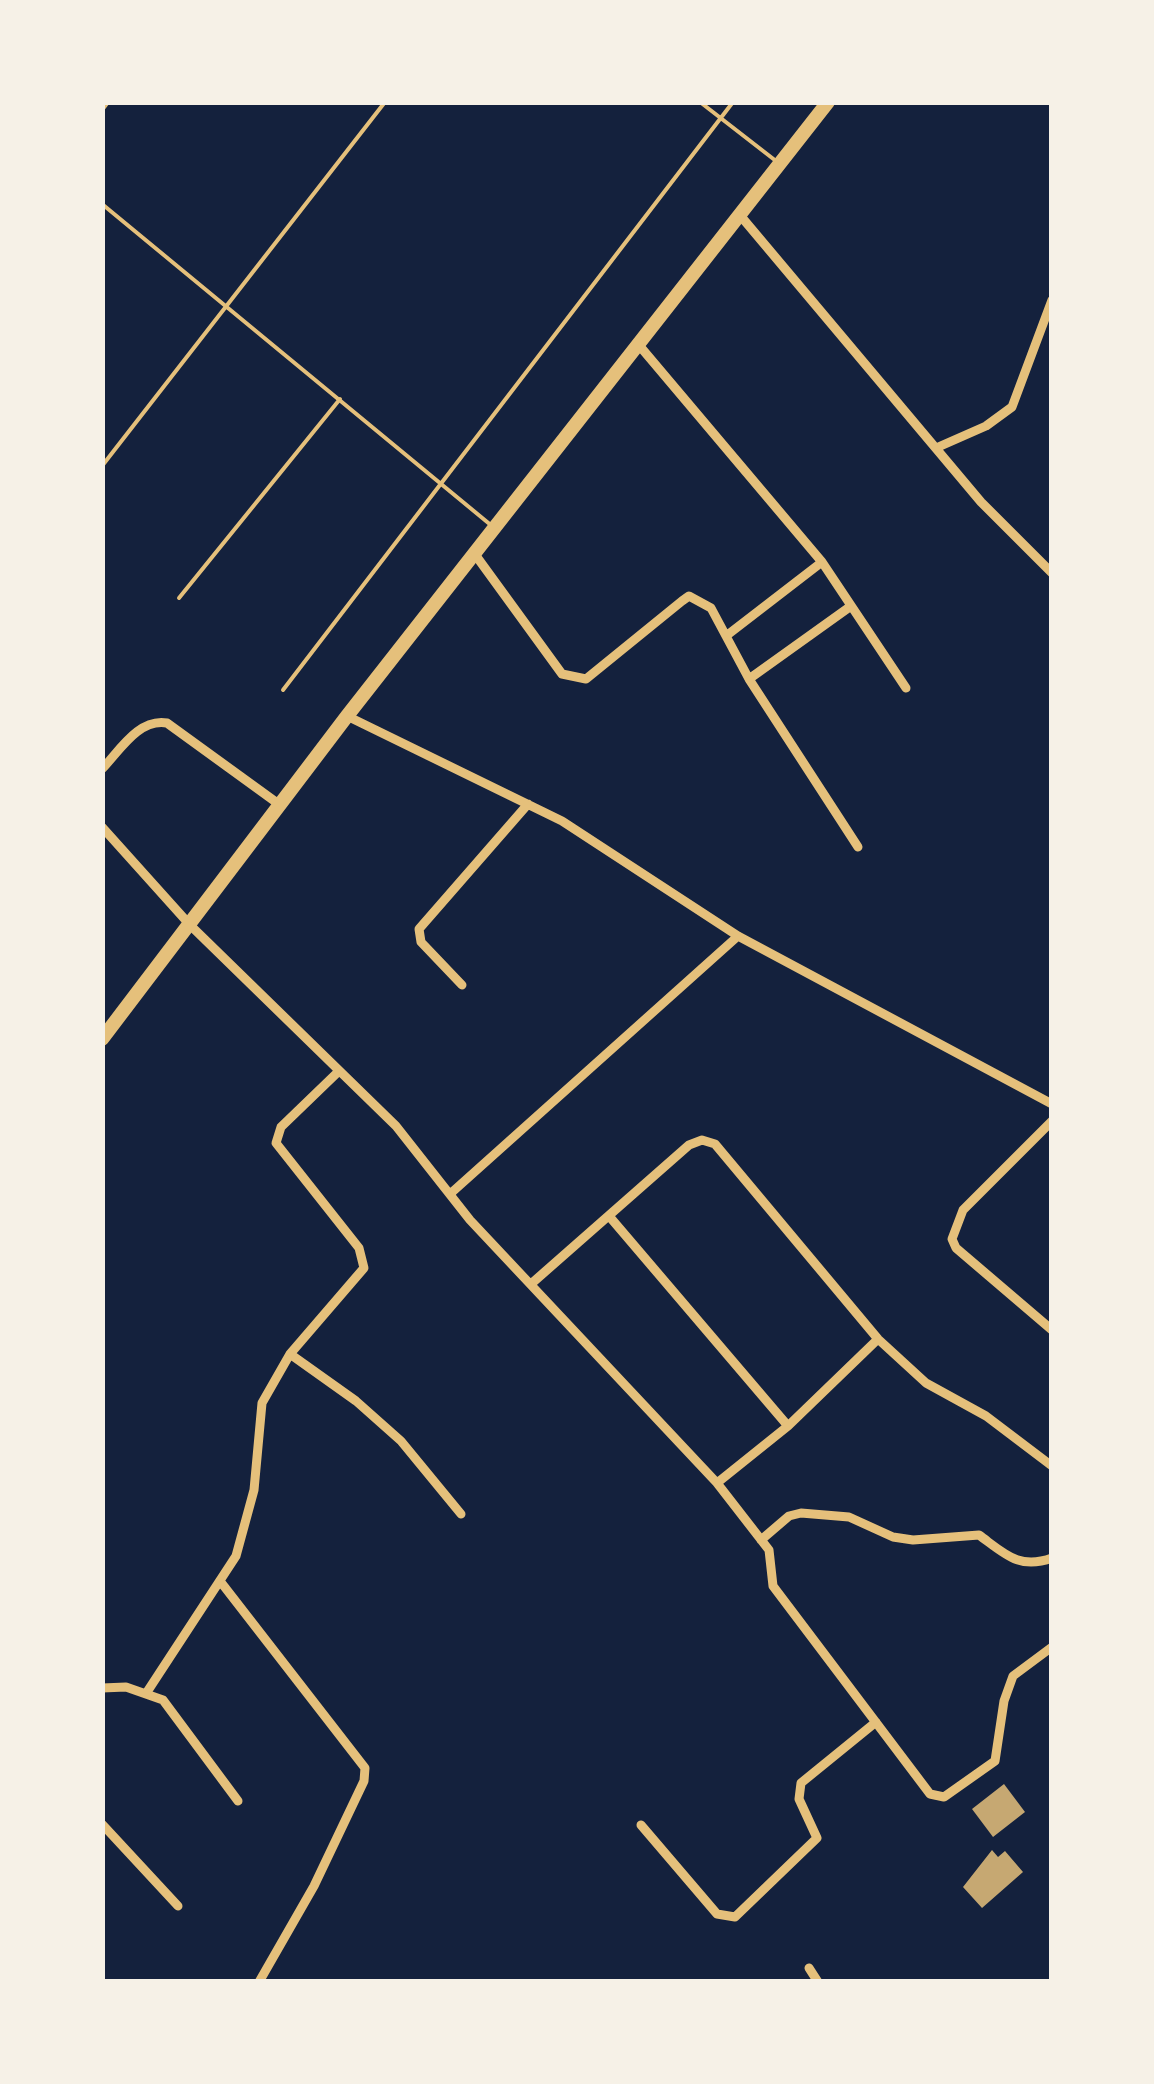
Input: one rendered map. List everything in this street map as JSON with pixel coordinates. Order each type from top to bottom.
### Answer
[{"type":"main road","points":[[102,1039],[347,716],[828,102]]},
{"type":"street","points":[[739,214],[981,502],[1052,573]]},
{"type":"street","points":[[936,448],[986,426],[1012,408],[1052,300]]},
{"type":"street","points":[[638,344],[822,562],[906,688]]},
{"type":"street","points":[[474,554],[570,678],[586,678],[689,596],[711,608],[749,678],[858,847]]},
{"type":"street","points":[[726,636],[822,562]]},
{"type":"street","points":[[749,678],[851,606]]},
{"type":"street","points":[[347,716],[562,821],[738,936],[1052,1104]]},
{"type":"street","points":[[102,768],[144,725],[154,721],[167,724],[280,806]]},
{"type":"street","points":[[462,985],[421,942],[419,929],[528,804]]},
{"type":"street","points":[[102,826],[190,925],[396,1126],[470,1220],[717,1483],[772,1560],[773,1586],[930,1794],[944,1797],[995,1761],[1001,1745],[1004,1701],[1014,1676],[1052,1648]]},
{"type":"street","points":[[450,1194],[738,936]]},
{"type":"street","points":[[147,1692],[236,1556],[247,1527],[262,1403],[290,1354],[364,1268],[359,1248],[276,1143],[281,1127],[339,1070]]},
{"type":"street","points":[[1052,1121],[963,1210],[952,1239],[956,1248],[1052,1330]]},
{"type":"street","points":[[531,1284],[689,1145],[702,1140],[715,1144],[878,1339],[926,1383],[986,1416],[1052,1466]]},
{"type":"street","points":[[609,1216],[788,1426]]},
{"type":"street","points":[[717,1483],[788,1426],[878,1339]]},
{"type":"street","points":[[290,1354],[356,1401],[401,1440],[461,1514]]},
{"type":"street","points":[[761,1540],[790,1516],[829,1514],[912,1540],[979,1534],[1019,1563],[1032,1566],[1052,1558]]},
{"type":"street","points":[[220,1582],[364,1768],[364,1781],[314,1886],[258,1982]]},
{"type":"street","points":[[102,1688],[147,1692],[163,1700],[238,1801]]},
{"type":"street","points":[[641,1825],[717,1914],[735,1917],[817,1838],[799,1800],[800,1783],[876,1722]]},
{"type":"street","points":[[102,1824],[178,1906]]},
{"type":"street","points":[[809,1968],[818,1982]]},
{"type":"lane","points":[[102,110],[108,102]]},
{"type":"lane","points":[[102,466],[385,102]]},
{"type":"lane","points":[[700,102],[779,163]]},
{"type":"lane","points":[[283,690],[733,102]]},
{"type":"lane","points":[[102,204],[494,528]]},
{"type":"lane","points":[[179,598],[340,398]]},
{"type":"building","points":[[1004,1784],[1025,1812],[993,1837],[972,1809]]},
{"type":"building","points":[[992,1850],[998,1857],[1005,1851],[1023,1872],[982,1908],[963,1887]]}]
